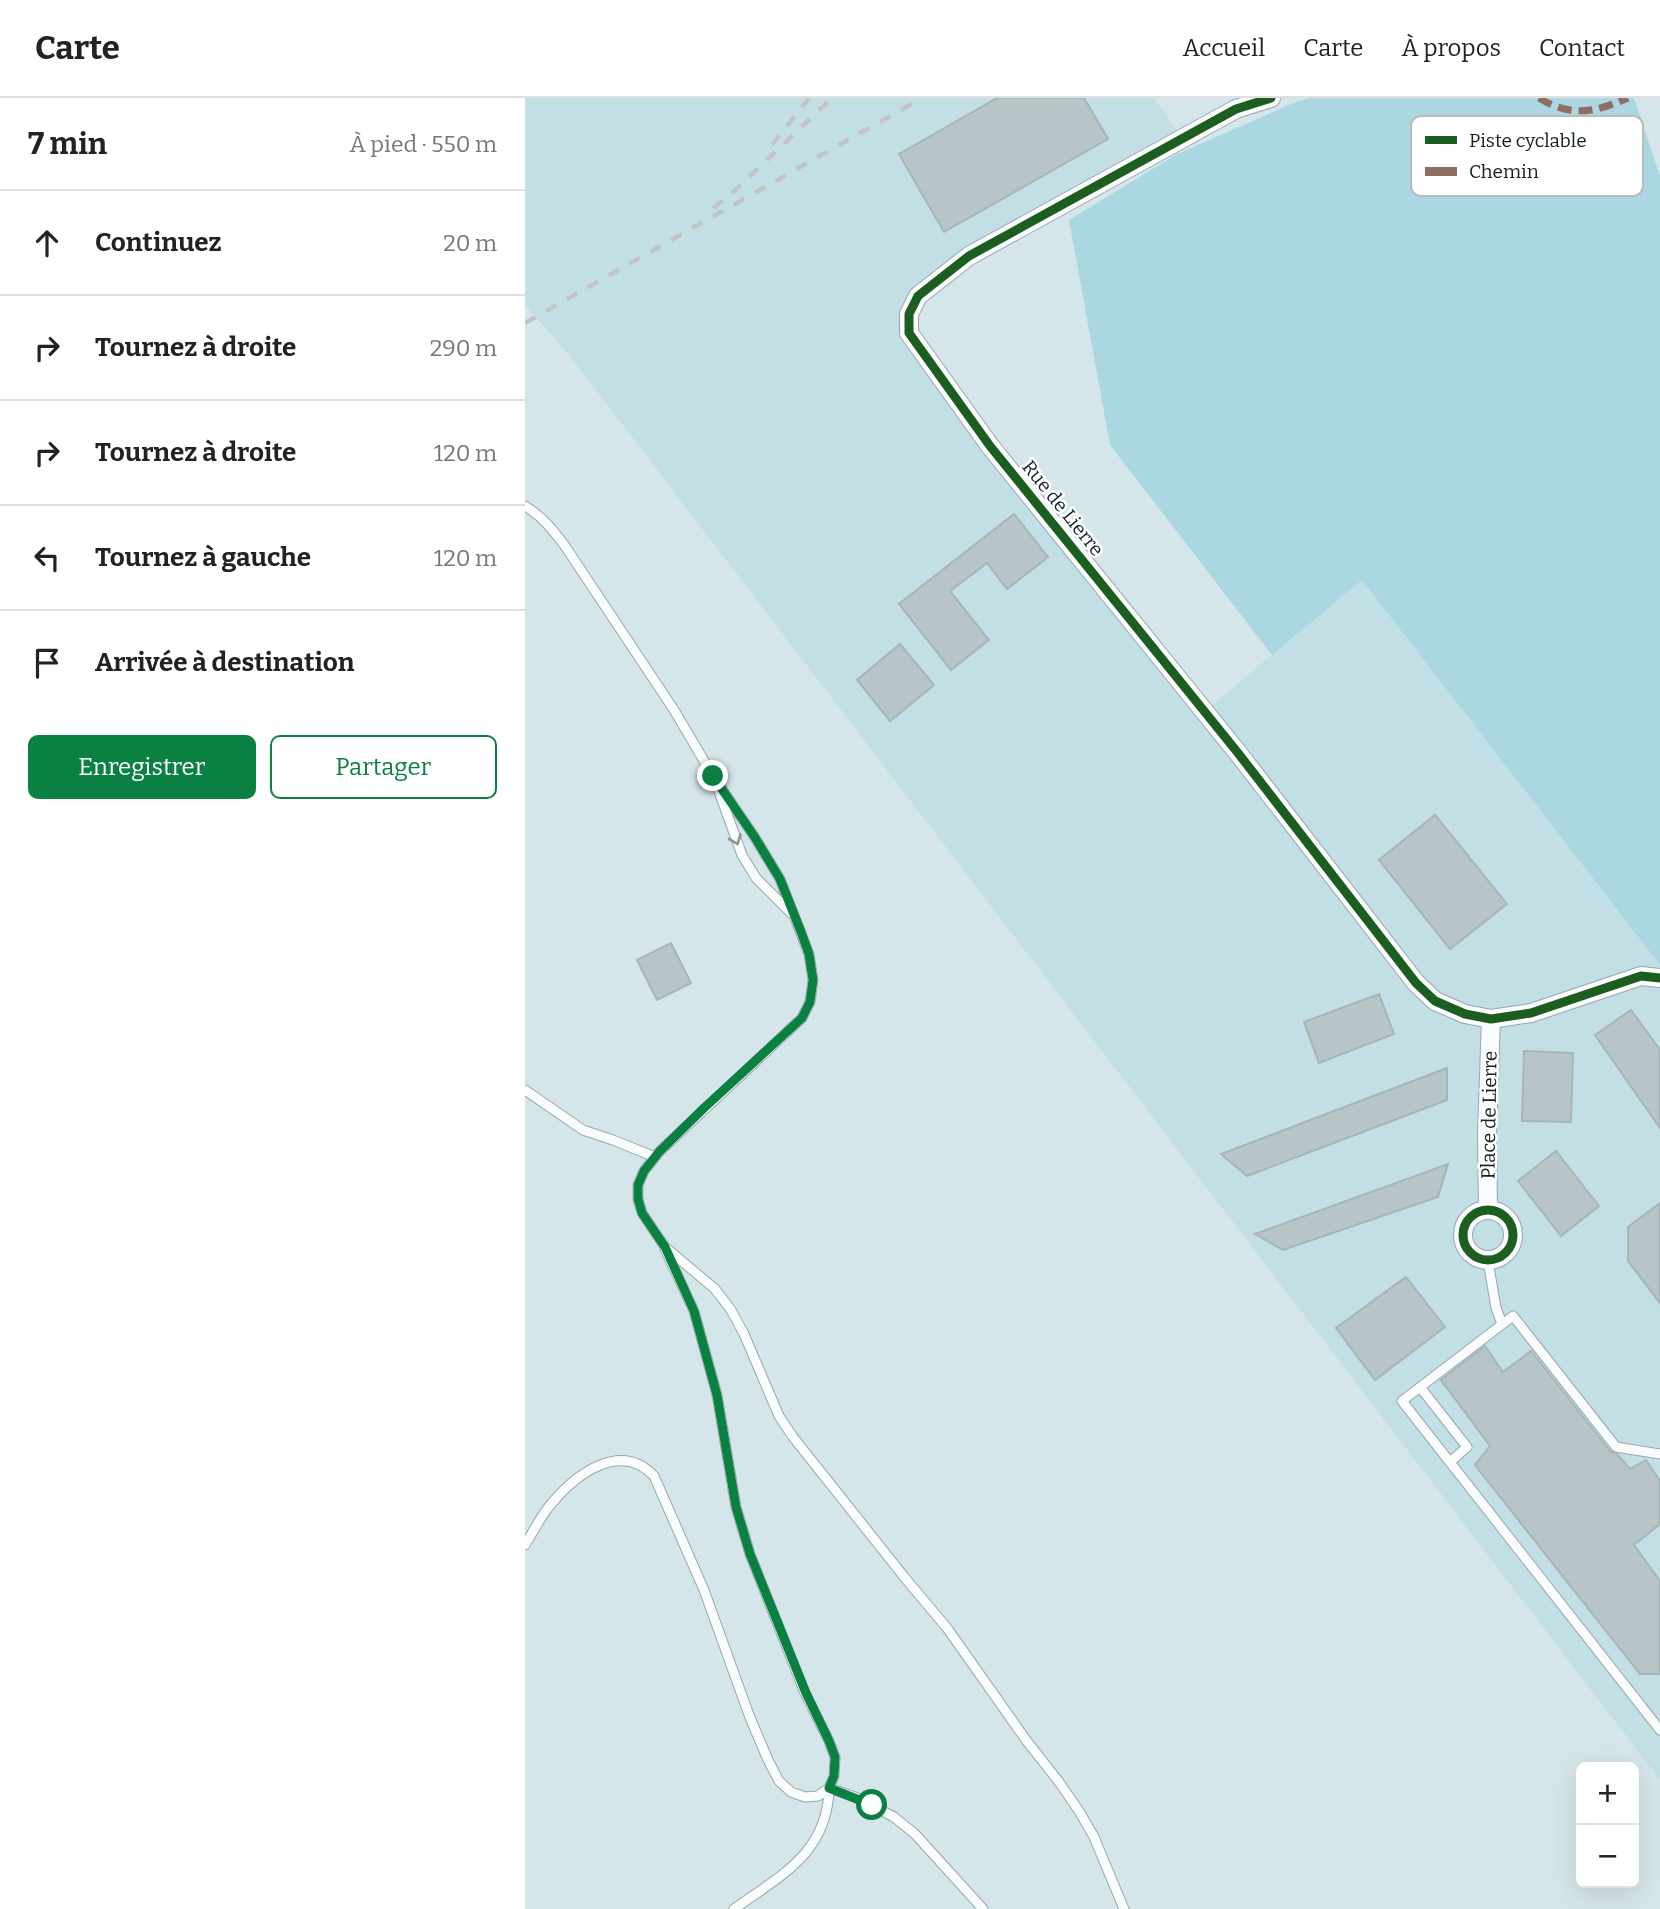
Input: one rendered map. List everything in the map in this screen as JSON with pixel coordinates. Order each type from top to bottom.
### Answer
[{"type":"street","name":"Rue de Lierre","points":[[1271,98],[1236,110],[969,256],[918,296],[909,314],[909,333],[990,446],[1238,753],[1416,983],[1435,1000],[1465,1014],[1492,1019]]},
{"type":"street","points":[[1492,1019],[1531,1013],[1640,976],[1660,978]]},
{"type":"street","name":"Place de Lierre","points":[[1488,1210],[1487,1133],[1492,1019]]},
{"type":"street","points":[[1488,1210],[1496,1211],[1509,1221],[1513,1237],[1507,1252],[1487,1261],[1470,1253],[1465,1246],[1463,1230],[1472,1216],[1479,1211],[1488,1210]]},
{"type":"lane","points":[[525,506],[538,514],[565,546],[754,836],[780,879],[809,954],[813,980],[810,1002],[802,1018],[655,1157],[644,1171],[638,1185],[642,1213],[665,1247],[694,1311],[717,1395],[736,1507],[750,1554],[835,1757],[829,1801],[812,1846],[801,1860],[780,1878],[734,1909]]},
{"type":"lane","points":[[713,776],[742,855],[756,878],[795,917]]},
{"type":"lane","points":[[525,1090],[583,1130],[655,1157]]},
{"type":"lane","points":[[665,1247],[715,1289],[731,1310],[775,1407],[793,1437],[947,1628],[1073,1801],[1094,1837],[1124,1909]]},
{"type":"lane","points":[[1487,1261],[1496,1308],[1502,1324]]},
{"type":"lane","points":[[1660,1454],[1616,1447],[1513,1316],[1402,1401],[1660,1730]]},
{"type":"lane","points":[[1420,1387],[1467,1447],[1450,1462]]},
{"type":"lane","points":[[525,1545],[551,1504],[572,1482],[591,1469],[615,1461],[645,1466],[654,1476],[699,1579],[749,1715],[779,1781],[791,1792],[805,1797],[818,1796],[829,1788]]},
{"type":"lane","points":[[829,1788],[855,1797],[894,1817],[915,1834],[983,1909]]},
{"type":"shaded area","points":[[525,98],[1154,98],[1183,138],[918,296],[909,333],[1205,711],[1362,579],[1660,965],[1660,1780],[570,356],[525,305]]},
{"type":"shaded area","points":[[1310,98],[1634,98],[1640,116],[1411,116],[1411,196],[1643,196],[1643,125],[1660,176],[1660,965],[1362,580],[1272,655],[1110,445],[1069,220],[1177,154]]},
{"type":"building","points":[[997,98],[1084,98],[1108,139],[944,232],[899,154]]},
{"type":"building","points":[[1014,514],[1048,557],[1007,589],[987,563],[950,591],[989,640],[951,670],[899,604]]},
{"type":"building","points":[[900,644],[934,685],[890,721],[857,680]]},
{"type":"building","points":[[1435,815],[1507,904],[1450,949],[1379,860]]},
{"type":"building","points":[[671,943],[691,983],[657,1000],[637,960]]},
{"type":"building","points":[[1379,994],[1394,1034],[1319,1063],[1304,1022]]},
{"type":"building","points":[[1631,1010],[1660,1050],[1660,1128],[1595,1035]]},
{"type":"building","points":[[1524,1051],[1573,1053],[1571,1122],[1522,1121]]},
{"type":"building","points":[[1447,1068],[1447,1100],[1247,1176],[1221,1154]]},
{"type":"building","points":[[1556,1151],[1599,1206],[1561,1236],[1518,1181]]},
{"type":"building","points":[[1448,1164],[1438,1197],[1283,1250],[1255,1234]]},
{"type":"building","points":[[1660,1203],[1660,1303],[1628,1261],[1628,1227]]},
{"type":"building","points":[[1406,1277],[1445,1327],[1375,1380],[1336,1328]]},
{"type":"building","points":[[1485,1346],[1503,1372],[1531,1351],[1610,1451],[1617,1454],[1630,1469],[1646,1460],[1660,1481],[1660,1524],[1634,1545],[1660,1581],[1660,1674],[1640,1674],[1475,1465],[1490,1446],[1441,1380]]},
{"type":"railway","points":[[772,145],[809,98]]},
{"type":"railway","points":[[713,208],[832,98]]},
{"type":"railway","points":[[525,323],[922,98]]},
{"type":"marked path","points":[[1539,98],[1562,108],[1584,111],[1605,107],[1628,98]]},
{"type":"cycle path","points":[[1271,98],[1236,109],[969,256],[918,296],[909,314],[909,333],[990,446],[1238,753],[1416,983],[1435,1001],[1465,1014],[1491,1019],[1531,1013],[1641,976],[1660,978]]},
{"type":"cycle path","points":[[1488,1210],[1506,1217],[1513,1235],[1506,1253],[1488,1260],[1470,1253],[1463,1235],[1470,1217],[1488,1210]]},
{"type":"route","points":[[713,776],[780,879],[809,954],[813,980],[810,1002],[802,1018],[659,1152],[644,1171],[638,1185],[638,1199],[642,1213],[665,1247],[694,1311],[717,1395],[736,1507],[750,1554],[835,1757],[834,1776],[829,1788],[872,1805]]}]
